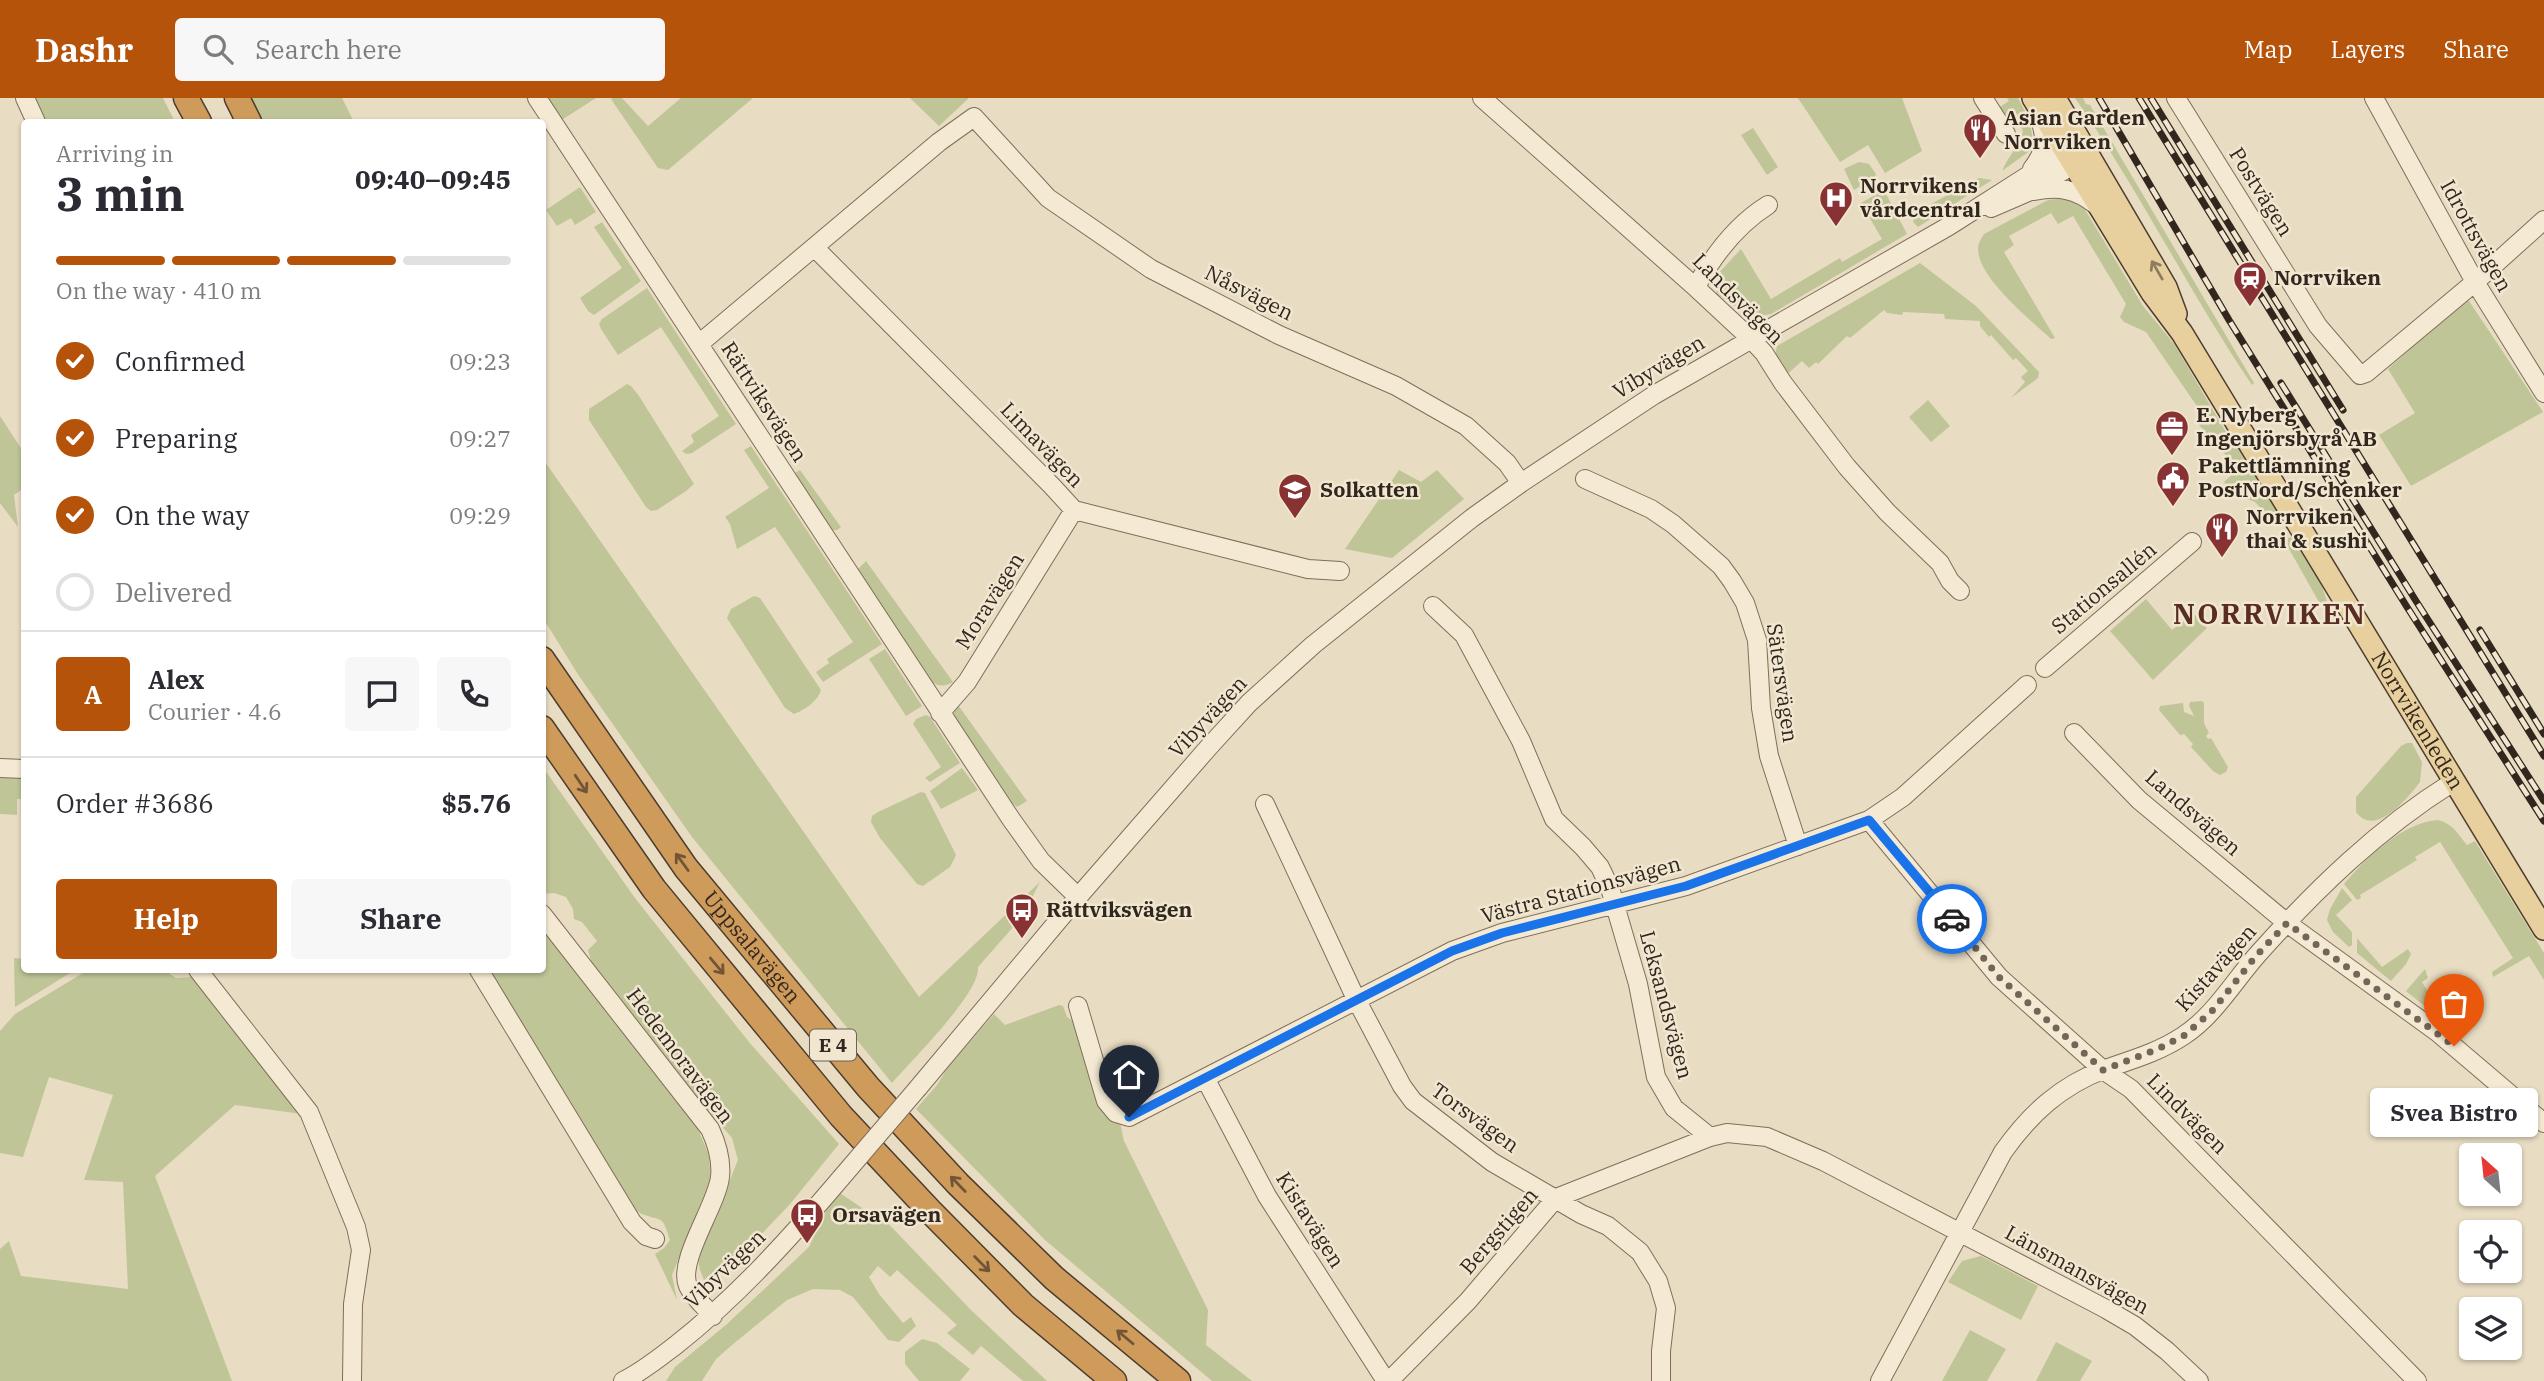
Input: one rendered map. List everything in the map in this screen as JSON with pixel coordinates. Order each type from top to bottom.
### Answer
[{"type":"highway","points":[[186,98],[197,119]]},
{"type":"highway","points":[[237,98],[248,119]]},
{"type":"highway","name":"Uppsalavägen","points":[[546,665],[686,868],[867,1087],[958,1184],[1054,1278],[1178,1381]]},
{"type":"highway","name":"Uppsalavägen","points":[[546,733],[653,889],[841,1116],[1023,1305],[1114,1381]]},
{"type":"main road","name":"Norrvikenleden","points":[[2033,98],[2079,152],[2166,287],[2182,333]]},
{"type":"main road","name":"Norrvikenleden","points":[[2055,98],[2101,209],[2152,293],[2182,333],[2544,929]]},
{"type":"street","points":[[25,98],[35,119]]},
{"type":"street","name":"Rättviksvägen","points":[[537,98],[940,713],[1041,861],[1078,897]]},
{"type":"street","name":"Landsvägen","points":[[1482,98],[1751,339],[1847,467],[1887,512],[1940,563],[1950,581],[1960,591]]},
{"type":"street","points":[[1983,98],[2006,134]]},
{"type":"street","points":[[2030,172],[2042,156],[2045,142],[2033,98]]},
{"type":"street","name":"Postvägen","points":[[2176,98],[2318,326],[2360,375],[2475,282]]},
{"type":"street","name":"Idrottsvägen","points":[[2374,98],[2475,282],[2544,393]]},
{"type":"street","name":"Rättviksvägen","points":[[699,344],[939,142],[974,117]]},
{"type":"street","name":"Nåsvägen","points":[[974,117],[1048,198],[1151,269],[1279,335],[1408,392],[1466,426],[1507,463],[1521,483]]},
{"type":"street","name":"Vibyvägen","points":[[626,1380],[713,1316],[764,1265],[918,1088],[1078,897],[1249,703],[1313,645],[1472,518],[1654,395],[1949,226],[2030,172],[2079,152]]},
{"type":"street","name":"Vibyvägen","points":[[1949,226],[2028,192],[2079,152]]},
{"type":"street","points":[[2028,192],[2053,187],[2064,188],[2087,198],[2101,209]]},
{"type":"street","points":[[1696,287],[1709,262],[1747,219],[1768,205]]},
{"type":"street","points":[[2475,282],[2544,219]]},
{"type":"street","name":"Limavägen","points":[[815,248],[1074,510],[1308,569],[1340,571]]},
{"type":"street","name":"Sätersvägen","points":[[1585,479],[1651,509],[1673,524],[1721,566],[1745,603],[1757,640],[1761,708],[1769,755],[1798,846]]},
{"type":"street","name":"Moravägen","points":[[940,713],[967,682],[1074,510]]},
{"type":"street","name":"Stationsallén","points":[[2045,668],[2192,542]]},
{"type":"street","name":"Leksandsvägen","points":[[1433,606],[1464,635],[1521,741],[1554,819],[1583,846],[1600,867],[1639,984],[1657,1077],[1674,1108],[1710,1137]]},
{"type":"street","name":"Västra Stationsvägen","points":[[1079,1006],[1106,1101],[1116,1113],[1129,1117],[1452,951],[1502,933],[1686,886],[1869,820],[1903,797],[2027,685]]},
{"type":"street","name":"Landsvägen","points":[[2074,733],[2139,800],[2287,923],[2437,1032],[2544,1123]]},
{"type":"street","points":[[0,768],[21,769]]},
{"type":"street","name":"Kistavägen","points":[[1880,1381],[2003,1152],[2022,1125],[2043,1104],[2059,1093],[2103,1070],[2158,1049],[2185,1035],[2213,1010],[2256,956],[2309,897],[2365,845],[2416,805],[2453,782]]},
{"type":"street","name":"Torsvägen","points":[[1265,804],[1356,999],[1402,1086],[1413,1101],[1492,1162],[1625,1238],[1640,1252],[1658,1280],[1666,1308],[1661,1381]]},
{"type":"street","name":"Lindvägen","points":[[1869,820],[1999,977],[2103,1070],[2131,1089],[2417,1381]]},
{"type":"street","name":"Hedemoravägen","points":[[546,919],[710,1129],[717,1144],[720,1178],[690,1256],[686,1276],[694,1294],[713,1316]]},
{"type":"street","points":[[200,973],[309,1112],[356,1227],[360,1250],[353,1304],[352,1381]]},
{"type":"street","points":[[481,973],[632,1222],[646,1236],[655,1239]]},
{"type":"street","name":"Kistavägen","points":[[1205,1078],[1267,1196],[1387,1381]]},
{"type":"street","points":[[1710,1137],[1727,1133],[1767,1137],[1823,1161],[1962,1232]]},
{"type":"street","name":"Bergstigen","points":[[1387,1381],[1468,1301],[1556,1198],[1710,1137]]},
{"type":"street","name":"Länsmansvägen","points":[[1962,1232],[2135,1326],[2199,1381]]},
{"type":"green space","points":[[33,98],[163,98],[174,119],[43,119]]},
{"type":"green space","points":[[251,98],[342,98],[352,119],[262,119]]},
{"type":"green space","points":[[545,98],[596,98],[560,121]]},
{"type":"green space","points":[[622,98],[648,126],[681,98],[753,98],[668,170],[658,168],[611,99]]},
{"type":"green space","points":[[910,98],[969,98],[939,126]]},
{"type":"green space","points":[[1798,98],[1902,98],[1922,151],[1885,173],[1868,145],[1840,162]]},
{"type":"green space","points":[[2007,98],[2018,98],[2030,123],[2032,143],[2031,150],[2002,171],[2023,131],[2018,123],[1998,108],[2009,101]]},
{"type":"green space","points":[[2075,98],[2083,98],[2086,104],[2090,105],[2254,383],[2252,385],[2121,169]]},
{"type":"green space","points":[[1753,128],[1778,167],[1767,175],[1741,135]]},
{"type":"green space","points":[[1859,162],[1869,164],[1876,174],[1854,190],[1844,169]]},
{"type":"green space","points":[[1979,178],[1992,180],[1918,227],[1913,222],[1914,218],[1931,204]]},
{"type":"green space","points":[[580,187],[596,212],[575,225],[571,218],[557,226],[546,210]]},
{"type":"green space","points":[[1884,190],[1907,234],[1771,314],[1753,317],[1716,294],[1719,282],[1714,278],[1741,249],[1771,299],[1840,258],[1842,262],[1882,239],[1861,203]]},
{"type":"green space","points":[[2065,198],[2084,208],[2143,306],[2175,345],[2224,429],[2244,454],[2285,523],[2276,524],[2255,502],[2235,494],[2224,482],[2238,469],[2199,425],[2203,415],[2146,332],[2124,322],[2120,317],[2126,304],[2073,216],[2058,224],[2051,213],[2009,236],[2014,245],[2004,252],[2055,338],[2051,339],[2019,310],[1987,273],[1978,249],[1984,234],[2048,200]]},
{"type":"green space","points":[[602,222],[641,281],[594,315],[580,298],[622,268],[594,227]]},
{"type":"green space","points":[[1920,263],[1976,306],[2039,372],[2038,378],[2011,398],[2025,382],[2021,377],[2028,371],[2016,358],[2013,360],[1991,335],[1989,337],[1980,326],[1980,321],[1945,319],[1944,314],[1903,312],[1902,315],[1884,310],[1850,338],[1847,336],[1818,364],[1816,362],[1809,368],[1802,361],[1784,377],[1775,356],[1777,346]]},
{"type":"green space","points":[[647,288],[736,424],[692,453],[686,454],[682,451],[694,442],[691,435],[719,416],[661,327],[618,355],[599,324],[602,319]]},
{"type":"green space","points":[[2467,298],[2543,412],[2411,486],[2379,435],[2415,413],[2388,369]]},
{"type":"green space","points":[[627,384],[639,396],[694,484],[657,510],[651,511],[646,507],[589,420],[589,409]]},
{"type":"green space","points":[[1928,400],[1950,426],[1931,442],[1909,417]]},
{"type":"green space","points":[[0,416],[21,448],[21,490],[14,495],[18,527],[0,503]]},
{"type":"green space","points":[[751,446],[882,644],[823,682],[816,672],[829,663],[827,659],[853,642],[775,527],[737,549],[730,524],[725,517],[769,488],[744,450]]},
{"type":"green space","points":[[546,463],[919,997],[1040,882],[1022,917],[978,967],[976,978],[957,1009],[892,1083],[692,837],[579,676],[546,623]]},
{"type":"green space","points":[[800,470],[841,527],[837,530],[831,530],[795,478],[795,473]]},
{"type":"green space","points":[[1399,470],[1421,482],[1437,470],[1464,499],[1392,558],[1345,549]]},
{"type":"green space","points":[[2292,537],[2319,577],[2330,611],[2320,604],[2288,547],[2288,538]]},
{"type":"green space","points":[[866,561],[953,682],[941,685],[930,680],[861,576],[858,569]]},
{"type":"green space","points":[[754,596],[760,598],[821,690],[810,705],[794,714],[785,708],[727,618],[731,609]]},
{"type":"green space","points":[[2146,599],[2172,630],[2193,613],[2207,628],[2153,680],[2110,631]]},
{"type":"green space","points":[[885,649],[922,706],[906,716],[869,659]]},
{"type":"green space","points":[[2202,701],[2204,723],[2209,733],[2206,736],[2211,738],[2228,767],[2226,772],[2220,775],[2213,771],[2191,747],[2193,744],[2184,734],[2180,735],[2159,710],[2160,706],[2183,703],[2184,712],[2194,716],[2190,702]]},
{"type":"green space","points":[[958,705],[1027,801],[1017,807],[1011,802],[955,717],[953,710]]},
{"type":"green space","points":[[926,715],[930,717],[960,763],[930,782],[925,778],[941,767],[913,724],[916,719]]},
{"type":"green space","points":[[2412,743],[2422,762],[2420,782],[2390,813],[2372,821],[2364,819],[2356,812],[2356,797],[2401,746]]},
{"type":"green space","points":[[962,768],[978,790],[941,809],[930,791]]},
{"type":"green space","points":[[546,772],[635,898],[749,1042],[839,1144],[790,1204],[755,1241],[704,1280],[698,1259],[738,1160],[732,1138],[591,961],[588,950],[597,941],[582,922],[574,919],[573,909],[566,897],[546,894]]},
{"type":"green space","points":[[0,774],[21,776],[21,799],[17,799],[17,815],[0,814]]},
{"type":"green space","points":[[921,792],[925,793],[956,855],[950,867],[923,886],[917,884],[880,838],[871,822],[872,816],[878,812]]},
{"type":"green space","points":[[2438,820],[2451,826],[2467,845],[2475,841],[2544,953],[2544,980],[2529,956],[2493,977],[2492,972],[2513,958],[2440,842],[2415,857],[2417,860],[2360,895],[2361,898],[2357,900],[2344,884],[2374,853],[2399,834],[2425,822]]},
{"type":"green space","points":[[2342,888],[2352,900],[2336,915],[2352,932],[2352,945],[2349,947],[2333,932],[2327,920]]},
{"type":"green space","points":[[546,931],[697,1127],[709,1155],[711,1180],[672,1275],[677,1300],[655,1254],[670,1240],[663,1222],[626,1204],[487,973],[546,973]]},
{"type":"green space","points":[[2357,938],[2382,967],[2408,949],[2411,954],[2391,981],[2357,953]]},
{"type":"green space","points":[[14,958],[21,959],[21,973],[70,973],[15,1007]]},
{"type":"green space","points":[[2425,969],[2428,978],[2422,982],[2433,1000],[2439,996],[2443,1007],[2458,1000],[2472,1019],[2457,1032],[2406,991]]},
{"type":"green space","points":[[83,973],[168,973],[176,978],[192,977],[302,1114],[235,1105],[155,1176],[232,1381],[0,1381],[0,1249],[9,1241],[21,1276],[128,1289],[123,1182],[84,1180],[113,1095],[49,1077],[23,1157],[0,1153],[0,1031],[15,1014]]},
{"type":"green space","points":[[1059,1005],[1063,1006],[1067,1017],[1076,1023],[1120,1122],[1124,1141],[1208,1310],[1206,1345],[1252,1381],[1212,1381],[1045,1240],[916,1109],[994,1014],[1005,1025]]},
{"type":"green space","points":[[840,1193],[868,1212],[882,1217],[971,1310],[1047,1381],[1023,1381],[981,1346],[973,1355],[947,1333],[957,1325],[897,1270],[890,1277],[878,1266],[869,1277],[879,1294],[903,1323],[911,1317],[916,1326],[899,1342],[888,1340],[853,1297],[840,1290],[813,1289],[787,1300],[732,1345],[716,1359],[702,1381],[666,1381],[675,1367],[727,1324],[809,1247],[833,1196]]},
{"type":"green space","points":[[1981,1256],[2038,1286],[2021,1320],[1948,1282],[1962,1261]]},
{"type":"green space","points":[[1970,1330],[2006,1349],[1987,1381],[1942,1381]]},
{"type":"green space","points":[[922,1339],[937,1343],[970,1369],[960,1381],[919,1381],[905,1364],[905,1352]]},
{"type":"green space","points":[[2056,1342],[2092,1361],[2080,1381],[2036,1381]]},
{"type":"railway","points":[[2099,98],[2229,320],[2544,821]]},
{"type":"railway","points":[[2139,98],[2544,756]]},
{"type":"railway","points":[[2151,98],[2343,410]]},
{"type":"railway","points":[[2281,383],[2544,801]]},
{"type":"railway","points":[[2480,630],[2544,734]]},
{"type":"way so far","points":[[1952,919],[1999,977],[2103,1070],[2158,1049],[2185,1035],[2213,1010],[2256,956],[2287,923],[2454,1046]]},
{"type":"place","name":"Asian Garden Norrviken","points":[[1980,160]]},
{"type":"place","name":"Norrvikens vårdcentral","points":[[1836,228]]},
{"type":"place","name":"Norrviken","points":[[2250,308]]},
{"type":"place","name":"E. Nyberg Ingenjörsbyrå AB","points":[[2172,457]]},
{"type":"place","name":"Pakettlämning PostNord/Schenker","points":[[2173,508]]},
{"type":"place","name":"Solkatten","points":[[1295,520]]},
{"type":"place","name":"Norrviken thai & sushi","points":[[2222,559]]},
{"type":"place","name":"Rättviksvägen","points":[[1022,940]]},
{"type":"place","name":"Svea Bistro","points":[[2454,1046]]},
{"type":"place","name":"Orsavägen","points":[[807,1245]]},
{"type":"district","name":"NORRVIKEN","points":[[2270,614]]},
{"type":"route","points":[[1129,1117],[1452,951],[1502,933],[1686,886],[1869,820],[1952,919]]}]
